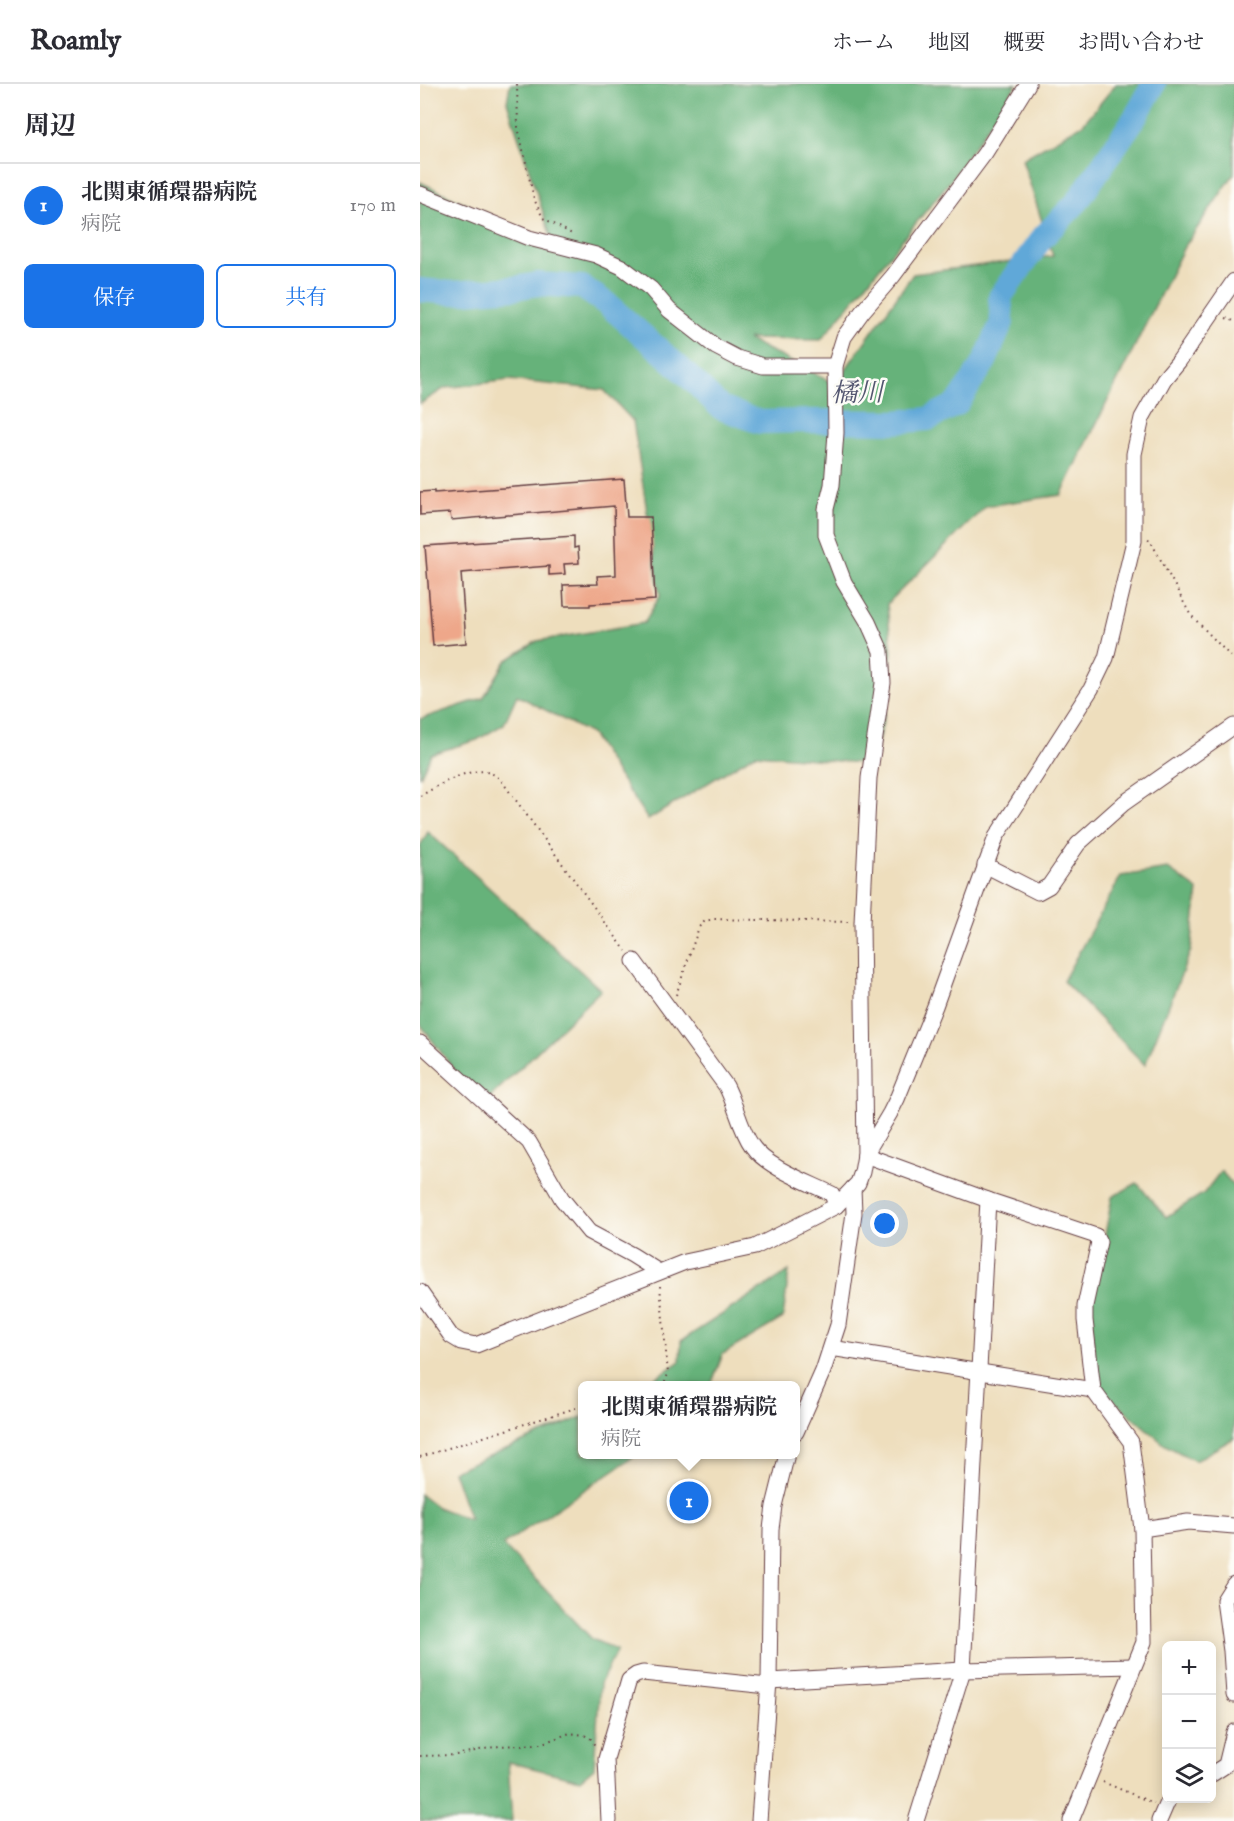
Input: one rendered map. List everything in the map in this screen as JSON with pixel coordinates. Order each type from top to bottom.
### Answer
[{"type":"street","points":[[420,1292],[452,1336],[461,1342],[476,1345],[684,1262],[755,1247],[836,1206],[858,1183],[865,1155],[862,922],[869,778],[883,683],[881,651],[844,582],[826,535],[826,509],[832,485],[836,433],[835,366],[844,337],[985,153],[1028,84]]},
{"type":"street","points":[[420,194],[529,238],[596,255],[622,267],[651,289],[669,310],[716,347],[737,358],[763,366],[835,366]]},
{"type":"street","points":[[865,1155],[897,1099],[996,837],[1091,689],[1106,658],[1134,541],[1134,454],[1142,418],[1164,379],[1234,281]]},
{"type":"street","points":[[985,865],[1038,892],[1049,886],[1078,844],[1124,803],[1234,726]]},
{"type":"street","points":[[634,961],[726,1086],[750,1144],[773,1165],[832,1194],[836,1206]]},
{"type":"street","points":[[420,1043],[529,1142],[562,1199],[589,1232],[659,1272]]},
{"type":"street","points":[[865,1155],[1096,1236],[1099,1242],[1085,1306],[1093,1390],[1131,1442],[1142,1529],[1144,1642],[1071,1821]]},
{"type":"street","points":[[800,1421],[823,1371],[838,1325],[854,1212],[854,1188]]},
{"type":"street","points":[[916,1821],[963,1670],[988,1200]]},
{"type":"street","points":[[831,1348],[1093,1390]]},
{"type":"street","points":[[759,1821],[768,1684],[771,1529],[774,1506],[786,1459]]},
{"type":"street","points":[[1142,1529],[1188,1522],[1234,1526]]},
{"type":"street","points":[[1234,1584],[1224,1600],[1234,1695]]},
{"type":"street","points":[[609,1821],[606,1759],[628,1680],[636,1675],[644,1673],[768,1684],[963,1670],[1133,1666]]},
{"type":"street","points":[[1216,1771],[1226,1765],[1234,1732]]},
{"type":"path","points":[[517,84],[518,127],[534,199],[543,218],[579,238]]},
{"type":"path","points":[[1134,535],[1150,540],[1190,614],[1234,660]]},
{"type":"path","points":[[420,796],[463,774],[483,772],[496,776],[634,961]]},
{"type":"path","points":[[672,1012],[681,976],[699,927],[705,921],[714,919],[862,922]]},
{"type":"path","points":[[659,1272],[668,1374],[665,1381]]},
{"type":"path","points":[[420,1457],[578,1407]]},
{"type":"path","points":[[420,1756],[456,1755],[499,1746],[540,1744],[570,1733],[584,1735],[591,1739],[601,1756],[606,1759]]},
{"type":"path","points":[[1089,1776],[1164,1809]]},
{"type":"green space","points":[[510,84],[1017,84],[951,180],[821,340],[747,339],[835,384],[913,274],[1053,256],[1022,159],[1083,124],[1116,84],[1234,84],[1234,174],[1183,249],[1061,495],[986,506],[887,604],[892,652],[884,718],[872,764],[755,754],[648,820],[591,734],[517,695],[504,724],[477,740],[431,754],[420,777],[420,719],[483,698],[506,661],[537,641],[644,623],[660,596],[633,421],[604,390],[509,380],[445,388],[420,404],[420,182],[584,259],[551,237],[507,102]]},
{"type":"green space","points":[[428,832],[601,990],[481,1106],[420,1024],[420,846]]},
{"type":"green space","points":[[1168,869],[1198,890],[1191,950],[1145,1065],[1063,981],[1121,876]]},
{"type":"green space","points":[[1221,1171],[1234,1186],[1234,1438],[1195,1461],[1165,1445],[1098,1387],[1089,1307],[1112,1197],[1137,1183],[1166,1217],[1204,1193]]},
{"type":"green space","points":[[789,1271],[783,1318],[723,1354],[713,1381],[651,1381],[680,1361],[681,1341]]},
{"type":"green space","points":[[578,1419],[578,1459],[630,1459],[503,1545],[592,1639],[617,1650],[600,1684],[594,1768],[580,1780],[508,1762],[512,1821],[420,1821],[420,1494],[437,1507],[470,1520],[453,1471]]},
{"type":"building","points":[[624,479],[627,517],[651,517],[655,600],[564,606],[563,585],[598,584],[597,576],[616,575],[614,506],[451,520],[450,513],[420,515],[420,492],[434,491],[434,493]]},
{"type":"building","points":[[574,536],[574,548],[578,547],[579,563],[564,564],[565,574],[549,575],[549,566],[461,573],[466,643],[433,646],[425,546]]},
{"type":"waterway","name":"橘川","points":[[420,290],[452,293],[538,284],[582,287],[607,304],[680,368],[721,408],[760,422],[894,422],[928,419],[957,404],[985,361],[1002,322],[1000,297],[1042,238],[1077,202],[1136,116],[1154,84]]},
{"type":"place","name":"北関東循環器病院","points":[[689,1501]]}]
